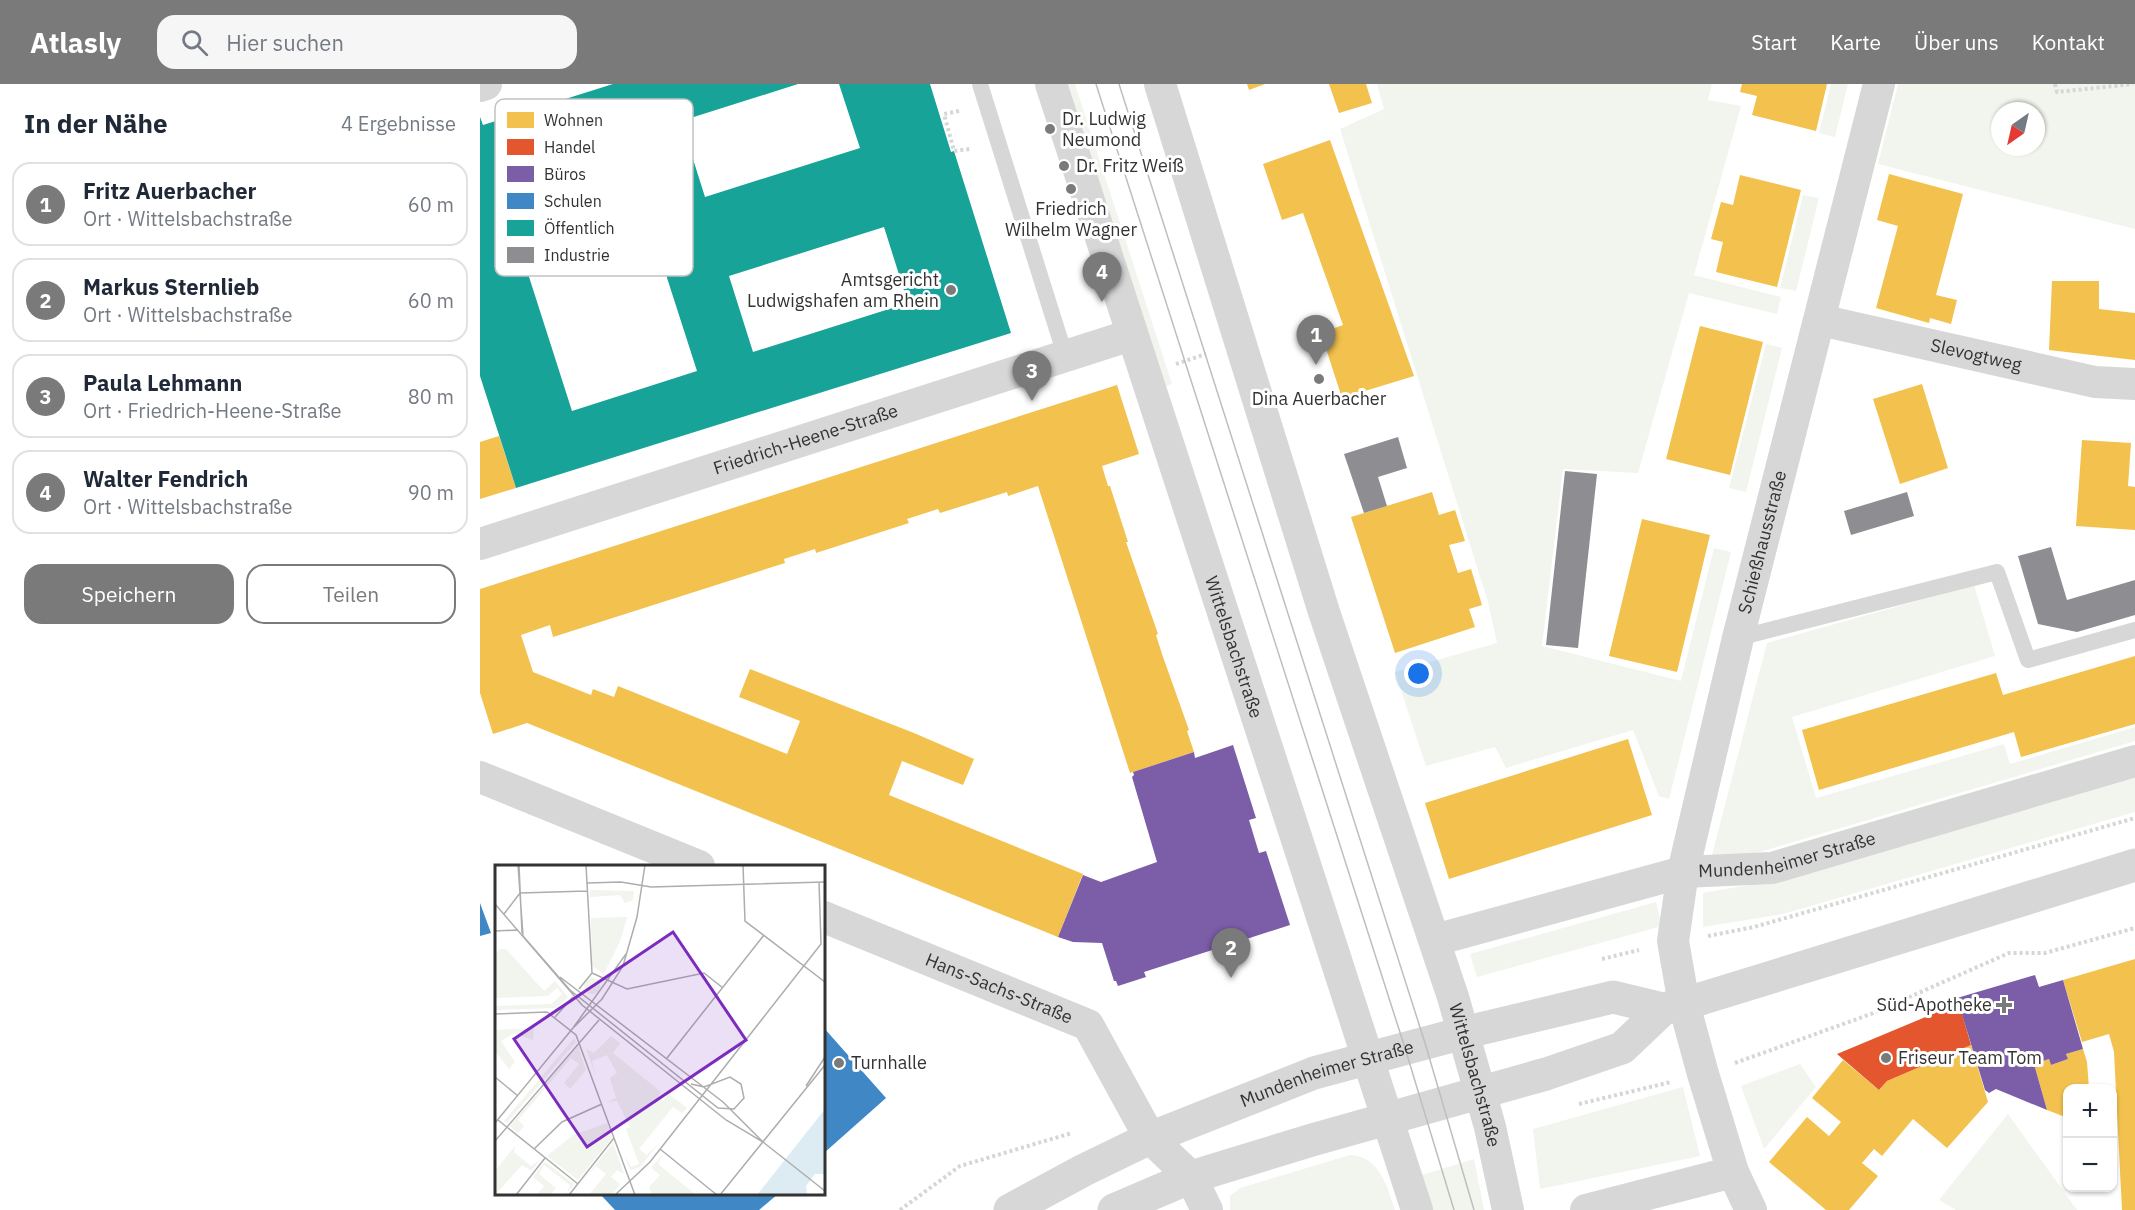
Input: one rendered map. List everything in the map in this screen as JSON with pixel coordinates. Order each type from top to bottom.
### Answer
[{"type":"street","points":[[480,86],[486,84]]},
{"type":"street","name":"Wittelsbachstraße","points":[[1051,84],[1417,1210]]},
{"type":"street","name":"Wittelsbachstraße","points":[[1160,84],[1324,612],[1435,940],[1464,1033],[1500,1165],[1509,1210]]},
{"type":"street","name":"Schießhausstraße","points":[[1751,1210],[1733,1172],[1673,1007],[1673,942],[1683,872],[1738,638],[1879,84]]},
{"type":"street","name":"Slevogtweg","points":[[1820,320],[2095,382],[2135,384]]},
{"type":"street","name":"Friedrich-Heene-Straße","points":[[480,544],[1131,334]]},
{"type":"street","name":"Mundenheimer Straße","points":[[1435,940],[1683,872],[1772,868],[2135,761]]},
{"type":"street","points":[[480,777],[694,865]]},
{"type":"street","points":[[1114,1210],[1191,1177],[1312,1140],[1481,1093],[1622,1048],[1673,1007],[2135,865]]},
{"type":"street","name":"Hans-Sachs-Straße","points":[[825,917],[1088,1025],[1144,1124],[1191,1177]]},
{"type":"street","name":"Mundenheimer Straße","points":[[1010,1210],[1084,1170],[1144,1124],[1368,1058],[1613,997],[1673,1007]]},
{"type":"street","points":[[1587,1210],[1733,1172]]},
{"type":"street","points":[[1191,1177],[1207,1210]]},
{"type":"lane","points":[[980,84],[1065,355]]},
{"type":"lane","points":[[1738,638],[1997,572],[2028,660],[2135,630]]},
{"type":"path","points":[[2055,84],[2057,92],[2133,84]]},
{"type":"path","points":[[944,114],[954,151]]},
{"type":"path","points":[[1144,374],[1241,342]]},
{"type":"shaded area","points":[[1061,84],[1075,84],[1172,384],[1158,389]]},
{"type":"shaded area","points":[[1377,84],[1712,84],[1708,100],[1741,106],[1694,275],[1781,297],[1777,314],[1689,293],[1638,473],[1563,469],[1542,646],[1681,681],[1714,548],[1731,552],[1669,799],[1659,796],[1633,730],[1506,768],[1495,747],[1426,766],[1395,672],[1497,643],[1488,602],[1340,129],[1384,109]]},
{"type":"shaded area","points":[[1831,84],[1848,84],[1835,137],[1819,133]]},
{"type":"shaded area","points":[[1898,84],[2135,84],[2135,229],[1878,164]]},
{"type":"shaded area","points":[[1803,195],[1819,198],[1796,291],[1780,288]]},
{"type":"shaded area","points":[[1766,344],[1782,348],[1746,492],[1729,488]]},
{"type":"shaded area","points":[[1974,585],[1995,656],[1792,717],[1816,798],[2004,744],[2010,764],[2135,727],[2135,741],[1753,854],[1712,855],[1767,643]]},
{"type":"shaded area","points":[[2135,778],[2135,812],[1783,914],[1703,927],[1703,893],[1795,877]]},
{"type":"shaded area","points":[[1656,902],[1662,926],[1477,977],[1470,954]]},
{"type":"shaded area","points":[[1800,1064],[1816,1087],[1764,1149],[1741,1086]]},
{"type":"shaded area","points":[[1683,1087],[1700,1156],[1540,1189],[1533,1129]]},
{"type":"shaded area","points":[[2008,1114],[2077,1210],[1956,1210],[1939,1200]]},
{"type":"shaded area","points":[[1350,1155],[1369,1161],[1381,1174],[1395,1210],[1230,1210],[1230,1196],[1240,1188]]},
{"type":"shaded area","points":[[1474,1159],[1484,1210],[1433,1210],[1422,1175]]},
{"type":"building: Wohnen","points":[[1247,84],[1265,84],[1249,90]]},
{"type":"building: Wohnen","points":[[1329,84],[1366,84],[1372,103],[1339,113]]},
{"type":"building: Wohnen","points":[[1742,84],[1827,84],[1816,131],[1752,115],[1757,96],[1740,92]]},
{"type":"building: Wohnen","points":[[1330,140],[1414,376],[1342,398],[1321,333],[1343,325],[1303,213],[1282,220],[1263,164]]},
{"type":"building: Wohnen","points":[[1889,174],[1963,194],[1936,295],[1957,300],[1951,324],[1930,318],[1929,323],[1876,308],[1898,226],[1877,220]]},
{"type":"building: Wohnen","points":[[1740,175],[1801,190],[1777,287],[1716,272],[1723,242],[1711,239],[1721,202],[1733,205]]},
{"type":"building: Wohnen","points":[[2052,281],[2099,281],[2099,309],[2135,313],[2135,360],[2049,350]]},
{"type":"building: Wohnen","points":[[1700,326],[1763,342],[1730,475],[1666,459]]},
{"type":"building: Wohnen","points":[[1922,384],[1948,468],[1900,484],[1873,399]]},
{"type":"building: Wohnen","points":[[1117,385],[1139,454],[1102,466],[1158,634],[1156,635],[1162,654],[1189,730],[1187,731],[1194,752],[1130,773],[1038,486],[1008,496],[1007,492],[940,513],[938,509],[907,519],[909,523],[816,553],[815,549],[784,559],[785,563],[553,637],[550,625],[521,635],[533,672],[591,695],[593,689],[614,697],[618,686],[787,754],[800,721],[739,697],[750,669],[974,759],[963,785],[902,761],[889,795],[1083,874],[1058,937],[527,723],[493,734],[480,693],[480,589]]},
{"type":"building: Wohnen","points":[[499,436],[516,488],[480,499],[480,442]]},
{"type":"building: Wohnen","points":[[2082,440],[2131,443],[2128,486],[2135,487],[2135,530],[2076,526]]},
{"type":"building: Wohnen","points":[[1432,492],[1439,515],[1455,510],[1465,541],[1449,545],[1458,573],[1471,569],[1482,605],[1469,609],[1475,627],[1395,653],[1351,517]]},
{"type":"building: Wohnen","points":[[1642,519],[1710,535],[1677,672],[1609,656]]},
{"type":"building: Wohnen","points":[[2135,656],[2135,724],[2021,757],[2014,732],[1819,790],[1802,730],[1996,673],[2003,695]]},
{"type":"building: Wohnen","points":[[1628,739],[1652,815],[1449,879],[1425,803]]},
{"type":"building: Wohnen","points":[[2135,959],[2135,1210],[2122,1210],[2117,1084],[2114,1052],[2109,1034],[2082,1042],[2063,980]]},
{"type":"building: Wohnen","points":[[1971,1045],[1988,1102],[1947,1148],[1913,1119],[1882,1156],[1874,1149],[1862,1163],[1878,1176],[1849,1210],[1826,1210],[1769,1162],[1807,1117],[1829,1136],[1841,1122],[1812,1098],[1843,1060],[1879,1090],[1887,1081]]},
{"type":"building: Wohnen","points":[[2083,1049],[2087,1062],[2089,1084],[2063,1084],[2063,1116],[2047,1110],[2034,1064],[2049,1059],[2051,1065],[2068,1059],[2066,1054]]},
{"type":"building: Handel","points":[[1959,1003],[1971,1045],[1887,1081],[1879,1090],[1837,1054]]},
{"type":"building: Büros","points":[[1233,745],[1256,818],[1249,820],[1259,853],[1266,851],[1290,925],[1144,972],[1146,977],[1118,986],[1114,981],[1102,943],[1073,942],[1058,937],[1083,875],[1101,882],[1157,862],[1132,777],[1133,772],[1194,752],[1195,758]]},
{"type":"building: Büros","points":[[2035,975],[2039,987],[2063,980],[2083,1049],[2066,1054],[2068,1059],[2051,1065],[2049,1059],[2034,1064],[2047,1110],[1996,1089],[1989,1093],[1985,1090],[1957,998]]},
{"type":"building: Schulen","points":[[480,903],[491,933],[480,936]]},
{"type":"building: Schulen","name":"Turnhalle","points":[[825,1029],[886,1098],[825,1152]]},
{"type":"building: Schulen","points":[[601,1195],[777,1195],[759,1210],[615,1210]]},
{"type":"building: Öffentlich","name":"Amtsgericht Ludwigshafen am Rhein","points":[[613,84],[798,84],[693,117],[693,99],[565,99]]},
{"type":"building: Öffentlich","name":"Amtsgericht Ludwigshafen am Rhein","points":[[839,84],[930,84],[951,152],[954,151],[1011,333],[516,488],[480,376],[480,117],[483,125],[495,121],[495,276],[529,276],[572,411],[697,371],[666,276],[693,276],[693,159],[705,197],[860,148]],"holes":[[[884,227],[908,303],[753,352],[729,276]]]},
{"type":"building: Industrie","points":[[1398,437],[1407,468],[1378,477],[1387,506],[1364,513],[1344,454]]},
{"type":"building: Industrie","points":[[1565,471],[1597,474],[1578,648],[1546,645]]},
{"type":"building: Industrie","points":[[1907,492],[1914,516],[1851,535],[1844,511]]},
{"type":"building: Industrie","points":[[2051,547],[2067,600],[2135,580],[2135,615],[2077,632],[2038,624],[2018,556]]},
{"type":"tram line","points":[[1096,84],[1405,1048],[1454,1210]]},
{"type":"tram line","points":[[1119,84],[1425,1043],[1474,1210]]},
{"type":"place","name":"Dr. Ludwig Neumond","points":[[1050,129]]},
{"type":"place","name":"Dr. Fritz Weiß","points":[[1064,166]]},
{"type":"place","name":"Friedrich Wilhelm Wagner","points":[[1071,189]]},
{"type":"place","name":"Amtsgericht Ludwigshafen am Rhein","points":[[951,290]]},
{"type":"place","name":"Walter Fendrich","points":[[1102,302]]},
{"type":"place","name":"Fritz Auerbacher","points":[[1316,365]]},
{"type":"place","name":"Dina Auerbacher","points":[[1319,379]]},
{"type":"place","name":"Paula Lehmann","points":[[1032,401]]},
{"type":"place","name":"Markus Sternlieb","points":[[1231,978]]},
{"type":"place","name":"Süd-Apotheke","points":[[2004,1005]]},
{"type":"place","name":"Friseur Team Tom","points":[[1886,1058]]},
{"type":"place","name":"Turnhalle","points":[[839,1063]]}]
